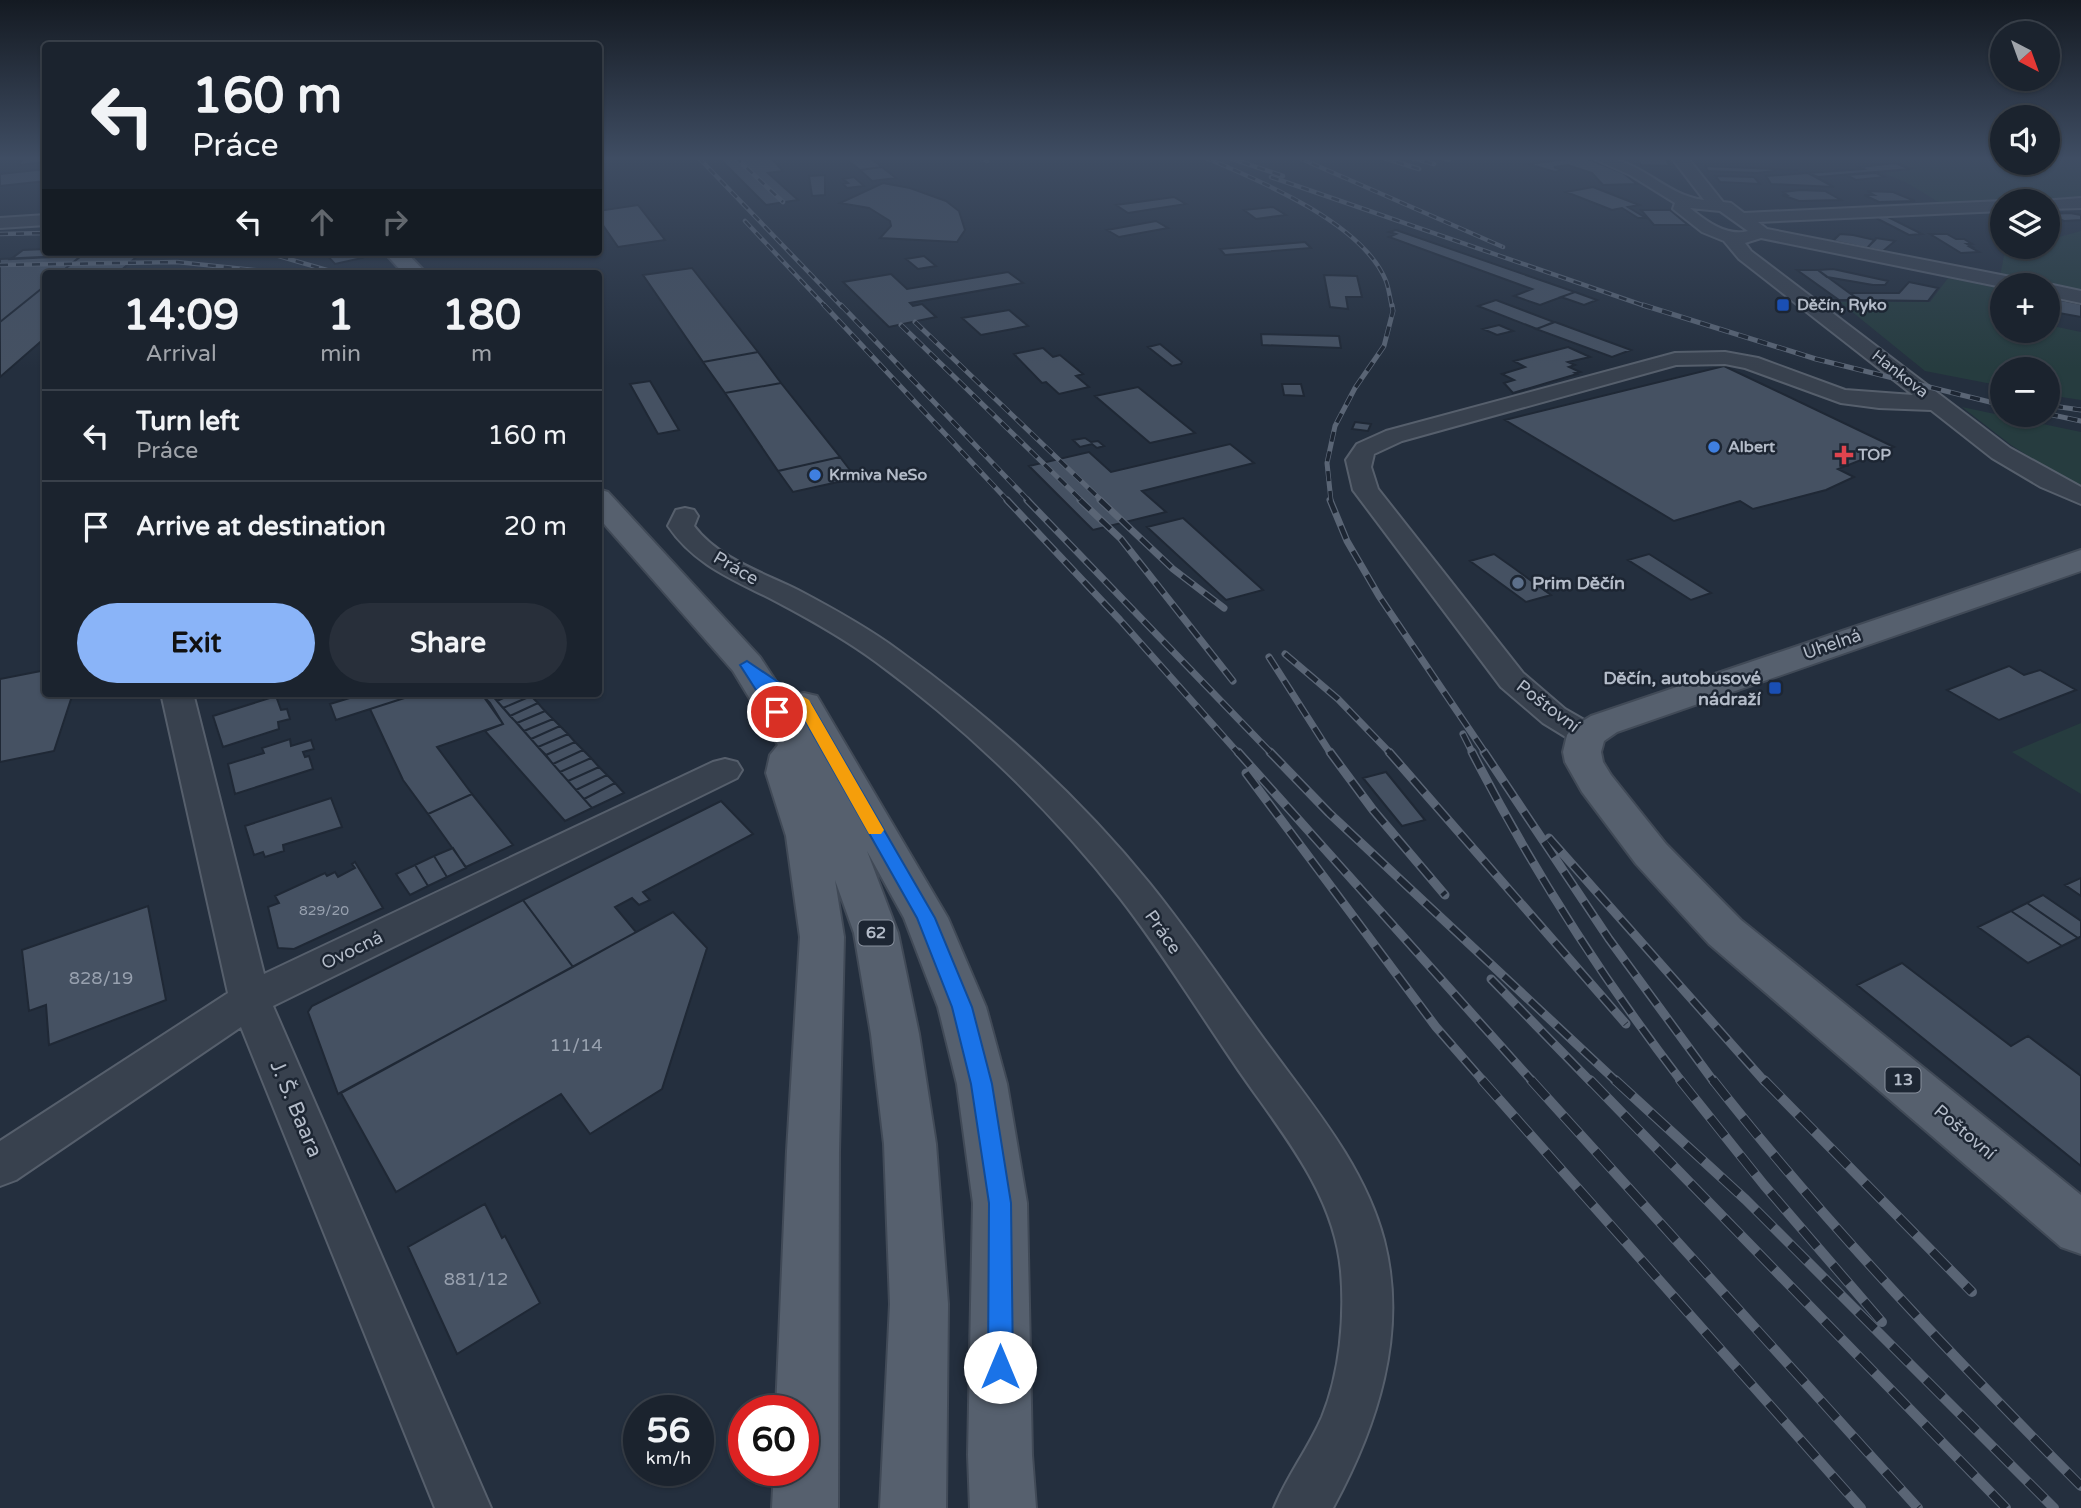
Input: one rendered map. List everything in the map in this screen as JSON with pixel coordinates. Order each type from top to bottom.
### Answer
[{"type":"main road","points":[[398,256],[412,270]]},
{"type":"main road","name":"62","points":[[602,502],[747,665],[793,736],[836,824],[876,933],[895,1034],[910,1144],[919,1304],[913,1508]]},
{"type":"main road","name":"Uhelná","points":[[1586,735],[1604,724],[2081,559]]},
{"type":"main road","points":[[747,665],[803,704],[926,918],[962,1007],[982,1084],[1000,1203],[1000,1455],[1003,1508]]},
{"type":"main road","name":"Poštovní","points":[[1586,735],[1582,752],[1584,762],[1596,783],[1651,854],[1725,932],[2081,1228]]},
{"type":"main road","points":[[793,736],[786,773],[807,836],[822,937],[813,1151],[805,1508]]},
{"type":"street","points":[[1705,227],[1730,236],[1749,237],[1760,233],[1990,279]]},
{"type":"street","points":[[1756,227],[1760,233]]},
{"type":"street","name":"Hankova","points":[[1730,236],[1745,255],[2001,453],[2050,482],[2081,496]]},
{"type":"street","points":[[2060,293],[2081,297]]},
{"type":"street","name":"Poštovní","points":[[1586,735],[1554,716],[1512,680],[1366,490],[1357,468],[1357,459],[1363,452],[1394,436],[1675,359],[1725,358],[1859,400],[1930,397]]},
{"type":"street","points":[[2050,482],[2081,507]]},
{"type":"street","name":"Práce","points":[[685,516],[681,526],[685,533],[724,565],[788,596],[883,654],[1004,751],[1070,817],[1135,892],[1322,1154],[1354,1220],[1365,1266],[1367,1315],[1361,1363],[1348,1417],[1302,1508]]},
{"type":"street","name":"J. Š. Baara","points":[[178,697],[250,999],[463,1508]]},
{"type":"street","name":"Ovocná","points":[[0,1166],[250,999],[725,770]]},
{"type":"green space","points":[[2081,231],[2081,292],[2060,288],[2060,273],[2001,273],[2003,259],[2060,259],[2060,237]]},
{"type":"green space","points":[[1948,278],[1990,287],[1990,343],[2060,343],[2060,328],[2081,332],[2081,400],[2060,397],[2060,357],[1990,357],[1990,384],[1925,371],[1840,302],[1930,302]]},
{"type":"green space","points":[[1962,407],[1990,413],[1990,427],[2057,427],[2081,432],[2081,490],[2011,445]]},
{"type":"green space","points":[[2081,723],[2081,794],[2012,752]]},
{"type":"building","points":[[604,227],[655,227],[665,240],[618,247]]},
{"type":"building","points":[[890,227],[964,227],[965,230],[957,242],[880,238]]},
{"type":"building","points":[[1121,227],[1168,228],[1119,237],[1107,230]]},
{"type":"building","points":[[1894,227],[1909,227],[1922,234],[1909,235]]},
{"type":"building","points":[[1396,230],[1575,292],[1540,305],[1514,296],[1532,289],[1389,237],[1396,234],[1389,232]]},
{"type":"building","points":[[1840,234],[1875,240],[1867,248],[1833,241]]},
{"type":"building","points":[[1930,234],[1947,234],[1956,239],[1964,239],[1972,244],[1967,244],[1970,247],[1979,252],[1961,253]]},
{"type":"building","points":[[1876,238],[1895,241],[1883,251],[1867,248]]},
{"type":"building","points":[[1305,242],[1311,248],[1225,255],[1220,249]]},
{"type":"building","points":[[42,249],[42,256],[72,256],[11,259],[23,250]]},
{"type":"building","points":[[81,256],[137,256],[121,270],[64,270]]},
{"type":"building","points":[[81,256],[64,270],[42,270],[42,288],[0,322],[0,259]]},
{"type":"building","points":[[328,256],[362,258],[335,264]]},
{"type":"building","points":[[924,256],[936,266],[918,269],[906,259]]},
{"type":"building","points":[[692,268],[758,352],[703,362],[643,275]]},
{"type":"building","points":[[1833,269],[1888,281],[1885,285],[1873,285],[1827,277],[1818,270]]},
{"type":"building","points":[[1797,270],[1818,270],[1859,300],[1839,300]]},
{"type":"building","points":[[1008,272],[1023,283],[910,303],[913,306],[922,304],[936,317],[889,327],[843,282],[891,274],[907,289]]},
{"type":"building","points":[[1324,275],[1357,276],[1362,297],[1346,297],[1348,309],[1330,307]]},
{"type":"building","points":[[1909,282],[1938,288],[1928,301],[1859,300],[1850,293],[1899,293]]},
{"type":"building","points":[[42,288],[42,340],[0,377],[0,322]]},
{"type":"building","points":[[1575,292],[1597,300],[1584,305],[1561,297]]},
{"type":"building","points":[[1496,300],[1554,322],[1537,329],[1478,306]]},
{"type":"building","points":[[2060,300],[2081,304],[2081,317],[2060,313]]},
{"type":"building","points":[[1009,310],[1028,326],[981,335],[962,318]]},
{"type":"building","points":[[1555,322],[1631,350],[1612,357],[1536,329]]},
{"type":"building","points":[[1499,325],[1513,331],[1497,335],[1483,329]]},
{"type":"building","points":[[1261,334],[1339,336],[1341,348],[1262,345]]},
{"type":"building","points":[[1160,344],[1182,362],[1181,364],[1172,366],[1148,347]]},
{"type":"building","points":[[1568,347],[1590,357],[1568,362],[1575,365],[1569,367],[1580,372],[1575,373],[1577,374],[1513,393],[1504,383],[1514,380],[1502,374],[1525,367],[1514,361]]},
{"type":"building","points":[[1043,348],[1053,357],[1060,355],[1083,374],[1076,376],[1089,387],[1059,394],[1046,382],[1042,383],[1014,354]]},
{"type":"building","points":[[758,352],[781,383],[725,393],[703,362]]},
{"type":"building","points":[[1724,366],[1894,447],[1838,469],[1854,477],[1826,490],[1753,509],[1740,501],[1674,521],[1505,420]]},
{"type":"building","points":[[650,381],[679,430],[658,434],[630,384]]},
{"type":"building","points":[[781,383],[840,457],[778,471],[725,393]]},
{"type":"building","points":[[1282,384],[1301,384],[1304,396],[1284,395]]},
{"type":"building","points":[[1138,387],[1195,433],[1150,443],[1095,396]]},
{"type":"building","points":[[1355,422],[1371,424],[1368,431],[1352,429]]},
{"type":"building","points":[[1085,438],[1091,442],[1098,441],[1104,446],[1097,448],[1092,444],[1080,447],[1073,440]]},
{"type":"building","points":[[1230,444],[1254,463],[1142,491],[1166,512],[1093,530],[1029,466],[1089,452],[1111,472]]},
{"type":"building","points":[[840,457],[856,478],[793,492],[778,471]]},
{"type":"building","points":[[1183,518],[1263,590],[1226,600],[1147,527]]},
{"type":"building","points":[[1494,554],[1551,595],[1526,602],[1470,561]]},
{"type":"building","points":[[1649,554],[1711,593],[1691,600],[1628,560]]},
{"type":"building","points":[[2009,666],[2024,675],[2040,670],[2076,690],[1999,720],[1947,690]]},
{"type":"building","points":[[42,671],[42,697],[72,697],[54,751],[0,762],[0,679]]},
{"type":"building","points":[[276,697],[281,710],[287,709],[290,719],[278,722],[279,729],[223,747],[213,716]]},
{"type":"building","points":[[353,697],[408,697],[336,720],[330,704]]},
{"type":"building","points":[[408,697],[484,697],[503,724],[437,747],[472,794],[428,814],[403,780],[370,709]]},
{"type":"building","points":[[484,697],[494,697],[592,808],[565,821],[485,731],[503,724]]},
{"type":"building","points":[[506,697],[529,697],[503,708],[497,701]]},
{"type":"building","points":[[529,697],[538,703],[510,716],[503,708]]},
{"type":"building","points":[[538,703],[545,711],[517,723],[510,716]]},
{"type":"building","points":[[545,711],[553,719],[524,731],[517,723]]},
{"type":"building","points":[[553,719],[560,726],[531,739],[524,731]]},
{"type":"building","points":[[560,726],[568,734],[538,747],[531,739]]},
{"type":"building","points":[[568,734],[575,742],[546,755],[538,747]]},
{"type":"building","points":[[290,739],[291,746],[311,740],[314,749],[303,752],[305,757],[309,756],[313,769],[235,794],[228,764],[264,753],[262,748]]},
{"type":"building","points":[[575,742],[583,750],[553,764],[546,755]]},
{"type":"building","points":[[583,750],[591,758],[560,772],[553,764]]},
{"type":"building","points":[[591,758],[599,767],[568,781],[560,772]]},
{"type":"building","points":[[599,767],[607,775],[576,790],[568,781]]},
{"type":"building","points":[[1386,772],[1425,820],[1402,826],[1363,778]]},
{"type":"building","points":[[607,775],[615,783],[584,799],[576,790]]},
{"type":"building","points":[[615,783],[624,793],[592,808],[584,799]]},
{"type":"building","points":[[472,794],[513,845],[466,867],[428,814]]},
{"type":"building","points":[[331,798],[342,827],[283,845],[284,851],[265,857],[263,852],[254,855],[245,826]]},
{"type":"building","points":[[721,801],[753,834],[643,892],[650,900],[639,905],[632,898],[615,907],[636,932],[573,967],[523,900]]},
{"type":"building","points":[[453,848],[466,868],[447,877],[434,856]]},
{"type":"building","points":[[434,856],[447,877],[428,886],[415,865]]},
{"type":"building","points":[[355,862],[383,908],[294,949],[278,948],[268,907],[279,903],[275,896],[325,873],[327,876],[335,872],[338,877],[355,868],[352,864]]},
{"type":"building","points":[[415,865],[428,886],[410,895],[396,874]]},
{"type":"building","points":[[2081,878],[2081,896],[2065,885]]},
{"type":"building","points":[[2043,895],[2081,921],[2081,936],[2078,938],[2027,903]]},
{"type":"building","points":[[523,900],[573,967],[338,1094],[308,1012],[312,1006]]},
{"type":"building","points":[[2027,903],[2078,938],[2062,946],[2011,911]]},
{"type":"building","points":[[148,906],[166,1000],[49,1045],[46,1005],[29,1011],[22,950]]},
{"type":"building","points":[[2011,911],[2062,946],[2028,963],[1978,927]]},
{"type":"building","points":[[673,912],[707,948],[662,1089],[590,1134],[561,1094],[396,1192],[341,1093]]},
{"type":"building","points":[[1902,963],[2011,1046],[2028,1036],[2081,1076],[2081,1166],[1857,985]]},
{"type":"building","points":[[485,1204],[540,1303],[457,1354],[408,1247]]},
{"type":"railway","points":[[751,227],[826,307]]},
{"type":"railway","points":[[766,227],[842,307]]},
{"type":"railway","points":[[1340,227],[1374,260],[1386,281],[1392,307]]},
{"type":"railway","points":[[1417,227],[1648,307]]},
{"type":"railway","points":[[1458,227],[1503,247]]},
{"type":"railway","points":[[0,234],[42,233]]},
{"type":"railway","points":[[279,256],[327,270]]},
{"type":"railway","points":[[0,265],[177,262],[254,270]]},
{"type":"railway","points":[[824,305],[1008,501]]},
{"type":"railway","points":[[841,305],[1029,501]]},
{"type":"railway","points":[[1331,501],[1327,463],[1335,426],[1355,388],[1384,346],[1393,311],[1392,305]]},
{"type":"railway","points":[[1643,305],[1816,359],[1990,402]]},
{"type":"railway","points":[[915,322],[1102,501]]},
{"type":"railway","points":[[901,325],[1082,501]]},
{"type":"railway","points":[[2060,407],[2081,410]]},
{"type":"railway","points":[[2060,417],[2081,421]]},
{"type":"railway","points":[[1007,500],[1120,620],[1239,754]]},
{"type":"railway","points":[[1027,500],[1272,754]]},
{"type":"railway","points":[[1080,500],[1121,539],[1233,681]]},
{"type":"railway","points":[[1100,500],[1173,569],[1224,608]]},
{"type":"railway","points":[[1330,500],[1347,541],[1379,596],[1486,754]]},
{"type":"railway","points":[[1285,654],[1338,699],[1391,754]]},
{"type":"railway","points":[[1269,657],[1331,754]]},
{"type":"railway","points":[[1463,734],[1472,752]]},
{"type":"railway","points":[[1238,752],[1533,1082]]},
{"type":"railway","points":[[1270,752],[1329,813],[1617,1082]]},
{"type":"railway","points":[[1330,752],[1373,810],[1445,895]]},
{"type":"railway","points":[[1389,752],[1626,1024]]},
{"type":"railway","points":[[1472,752],[1519,838],[1596,963],[1682,1082]]},
{"type":"railway","points":[[1484,752],[1609,939],[1714,1082]]},
{"type":"railway","points":[[1246,773],[1436,1027],[1484,1082]]},
{"type":"railway","points":[[1549,838],[1765,1082]]},
{"type":"railway","points":[[1491,979],[1591,1082]]},
{"type":"railway","points":[[1482,1080],[1861,1508]]},
{"type":"railway","points":[[1531,1080],[1918,1508]]},
{"type":"railway","points":[[1590,1080],[2006,1508]]},
{"type":"railway","points":[[1615,1080],[1746,1200],[2054,1508]]},
{"type":"railway","points":[[1680,1080],[1764,1185],[1882,1322]]},
{"type":"railway","points":[[1713,1080],[1800,1186],[1891,1288],[2081,1486]]},
{"type":"railway","points":[[1764,1080],[1972,1292]]},
{"type":"slow traffic","points":[[786,692],[803,704],[875,830]]},
{"type":"place","name":"Děčín, Ryko","points":[[1783,305]]},
{"type":"place","name":"Albert","points":[[1714,447]]},
{"type":"place","name":"TOP","points":[[1844,455]]},
{"type":"place","name":"Krmiva NeSo","points":[[815,475]]},
{"type":"place","name":"Prim Děčín","points":[[1518,583]]},
{"type":"place","name":"Děčín, autobusové nádraží","points":[[1775,688]]},
{"type":"route","points":[[777,712],[747,665],[803,704],[926,918],[962,1007],[982,1084],[1000,1203],[1000,1367]]}]
